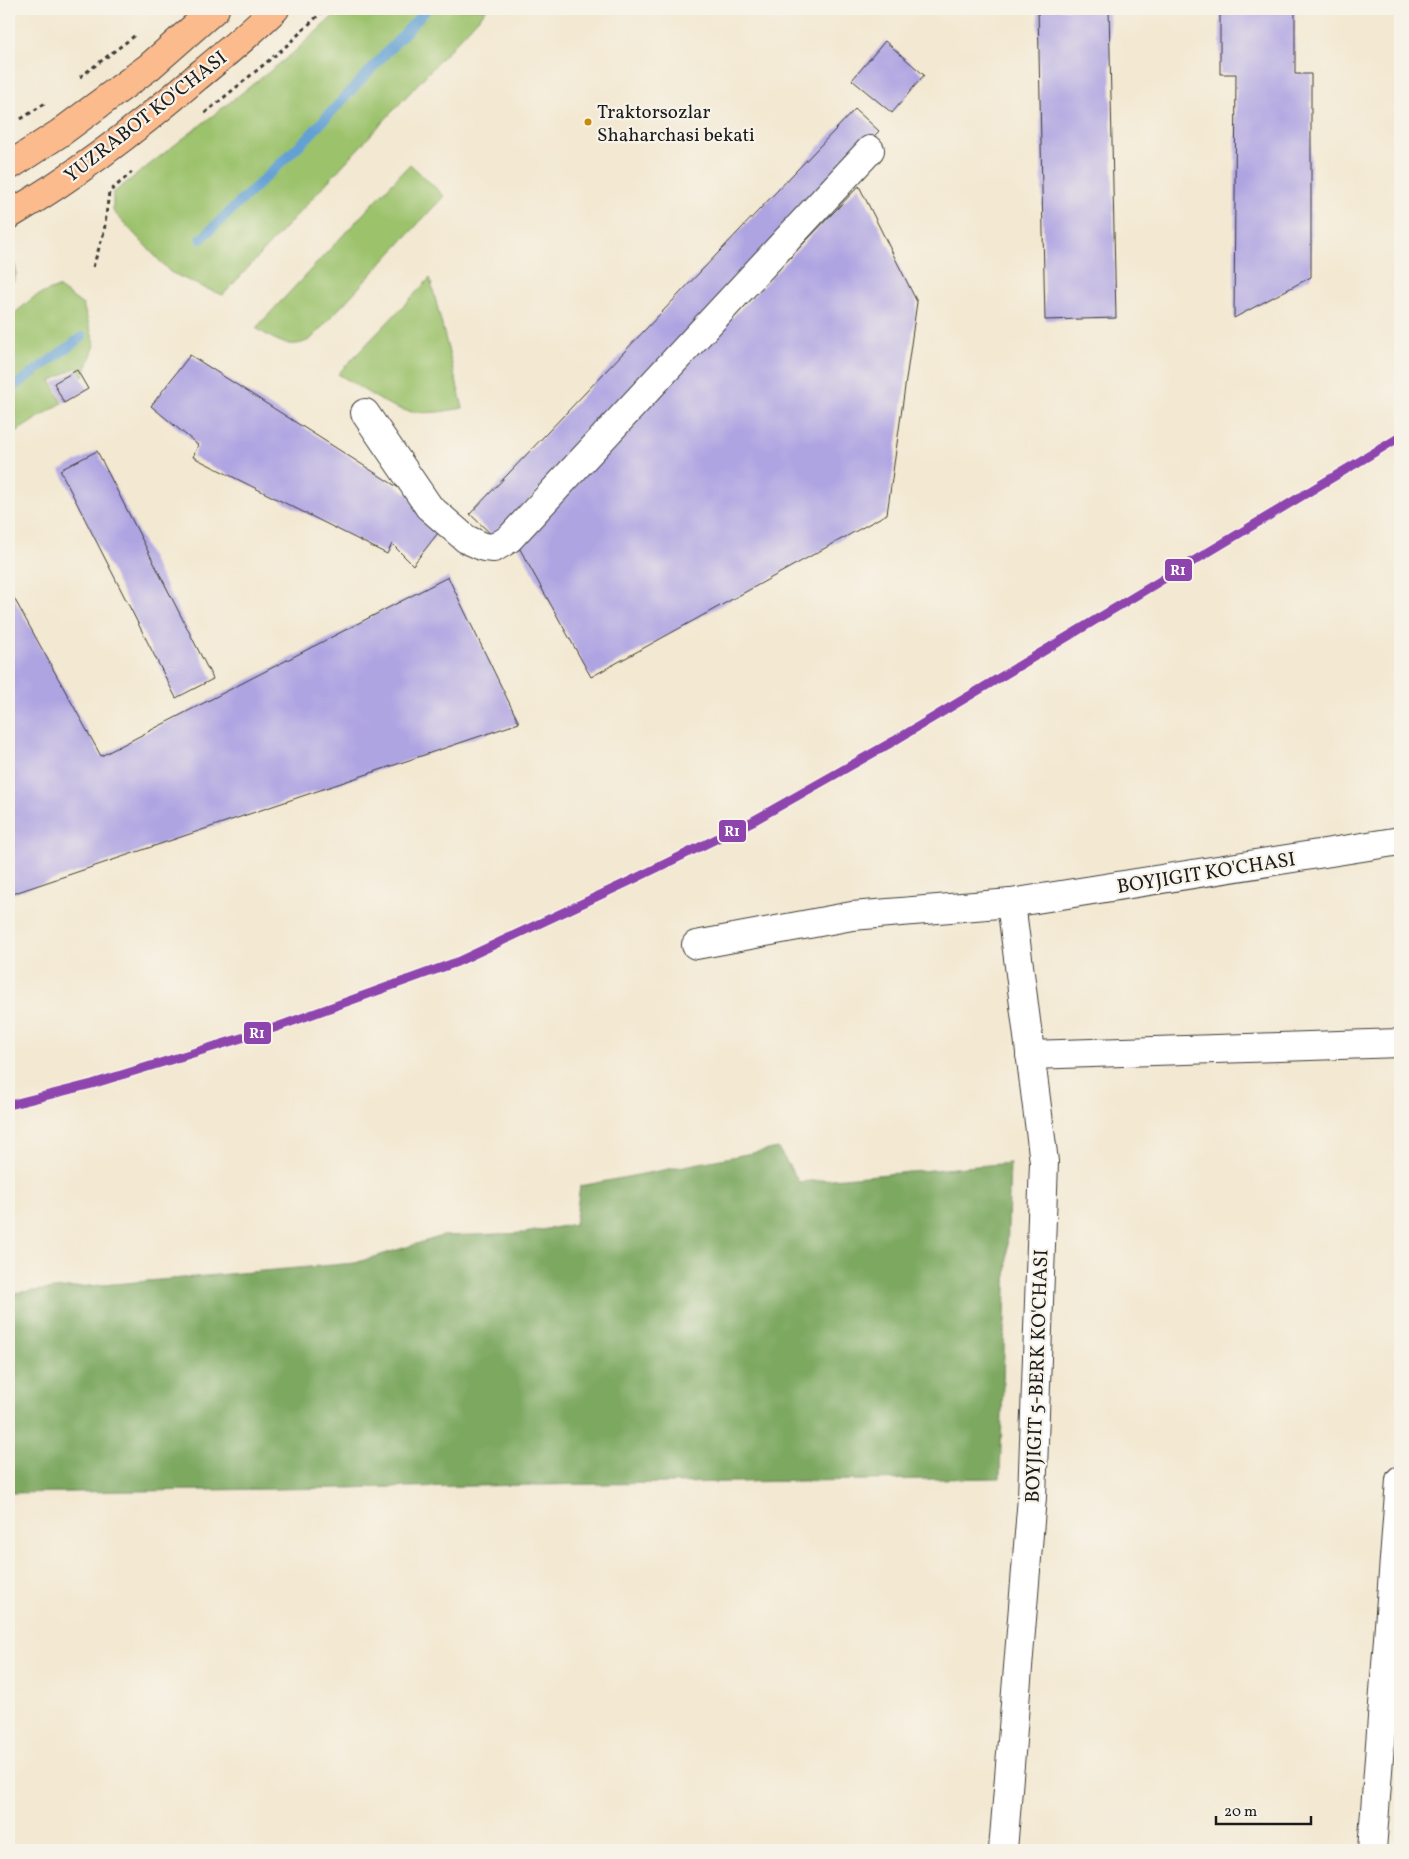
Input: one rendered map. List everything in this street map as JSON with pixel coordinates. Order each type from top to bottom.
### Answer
[{"type":"main road","name":"YUZRABOT KO'CHASI","points":[[9,166],[60,133],[142,72],[215,9]]},
{"type":"main road","name":"YUZRABOT KO'CHASI","points":[[18,209],[91,161],[135,129],[219,59],[275,9]]},
{"type":"main road","points":[[9,166],[18,209]]},
{"type":"street","points":[[364,413],[429,506],[466,539],[484,547],[494,548],[509,539],[870,150]]},
{"type":"street","name":"BOYJIGIT KO'CHASI","points":[[696,944],[852,916],[1012,903],[1400,841]]},
{"type":"street","name":"BOYJIGIT 5-BERK KO'CHASI","points":[[1003,1850],[1032,1497],[1044,1162],[1012,903]]},
{"type":"street","points":[[1030,1055],[1400,1042]]},
{"type":"street","points":[[1372,1850],[1400,1480]]},
{"type":"path","points":[[199,118],[284,48],[325,9]]},
{"type":"path","points":[[75,82],[137,34]]},
{"type":"path","points":[[16,123],[51,99]]},
{"type":"path","points":[[93,267],[104,232],[109,192],[137,167]]},
{"type":"green space","points":[[341,9],[487,9],[223,295],[170,272],[113,211],[113,193],[292,54]]},
{"type":"green space","points":[[410,164],[444,196],[311,339],[296,344],[289,344],[276,340],[256,328]]},
{"type":"green space","points":[[9,258],[16,269],[16,276],[9,287]]},
{"type":"green space","points":[[430,278],[463,408],[421,413],[390,405],[338,374]]},
{"type":"green space","points":[[58,287],[83,305],[95,345],[83,377],[77,367],[51,381],[62,403],[9,436],[9,318],[34,297]]},
{"type":"green space","points":[[778,1148],[799,1182],[1010,1163],[1000,1478],[9,1493],[9,1293],[355,1263],[442,1236],[524,1233],[575,1224],[580,1186]]},
{"type":"building","points":[[1038,9],[1109,9],[1116,318],[1045,320]]},
{"type":"building","points":[[1220,9],[1295,9],[1295,74],[1311,74],[1311,277],[1234,318],[1236,74],[1220,74]]},
{"type":"building","points":[[885,41],[924,75],[892,113],[852,80]]},
{"type":"building","points":[[855,109],[879,131],[494,537],[470,514]]},
{"type":"building","points":[[859,186],[917,302],[887,514],[591,677],[516,542]]},
{"type":"building","points":[[190,355],[413,497],[441,529],[413,565],[392,544],[387,554],[193,457],[198,445],[151,406]]},
{"type":"building","points":[[77,370],[88,389],[64,403],[54,383]]},
{"type":"building","points":[[97,451],[213,679],[176,698],[60,470]]},
{"type":"building","points":[[448,577],[519,723],[9,895],[9,589],[101,756]]},
{"type":"waterway","points":[[201,239],[308,137],[427,9]]},
{"type":"waterway","points":[[9,390],[82,337]]},
{"type":"transit line","name":"R1","points":[[9,1105],[92,1084],[274,1028],[457,962],[628,882],[753,821],[894,741],[1400,437]]},
{"type":"place","name":"Traktorsozlar Shaharchasi bekati","points":[[588,122]]}]
